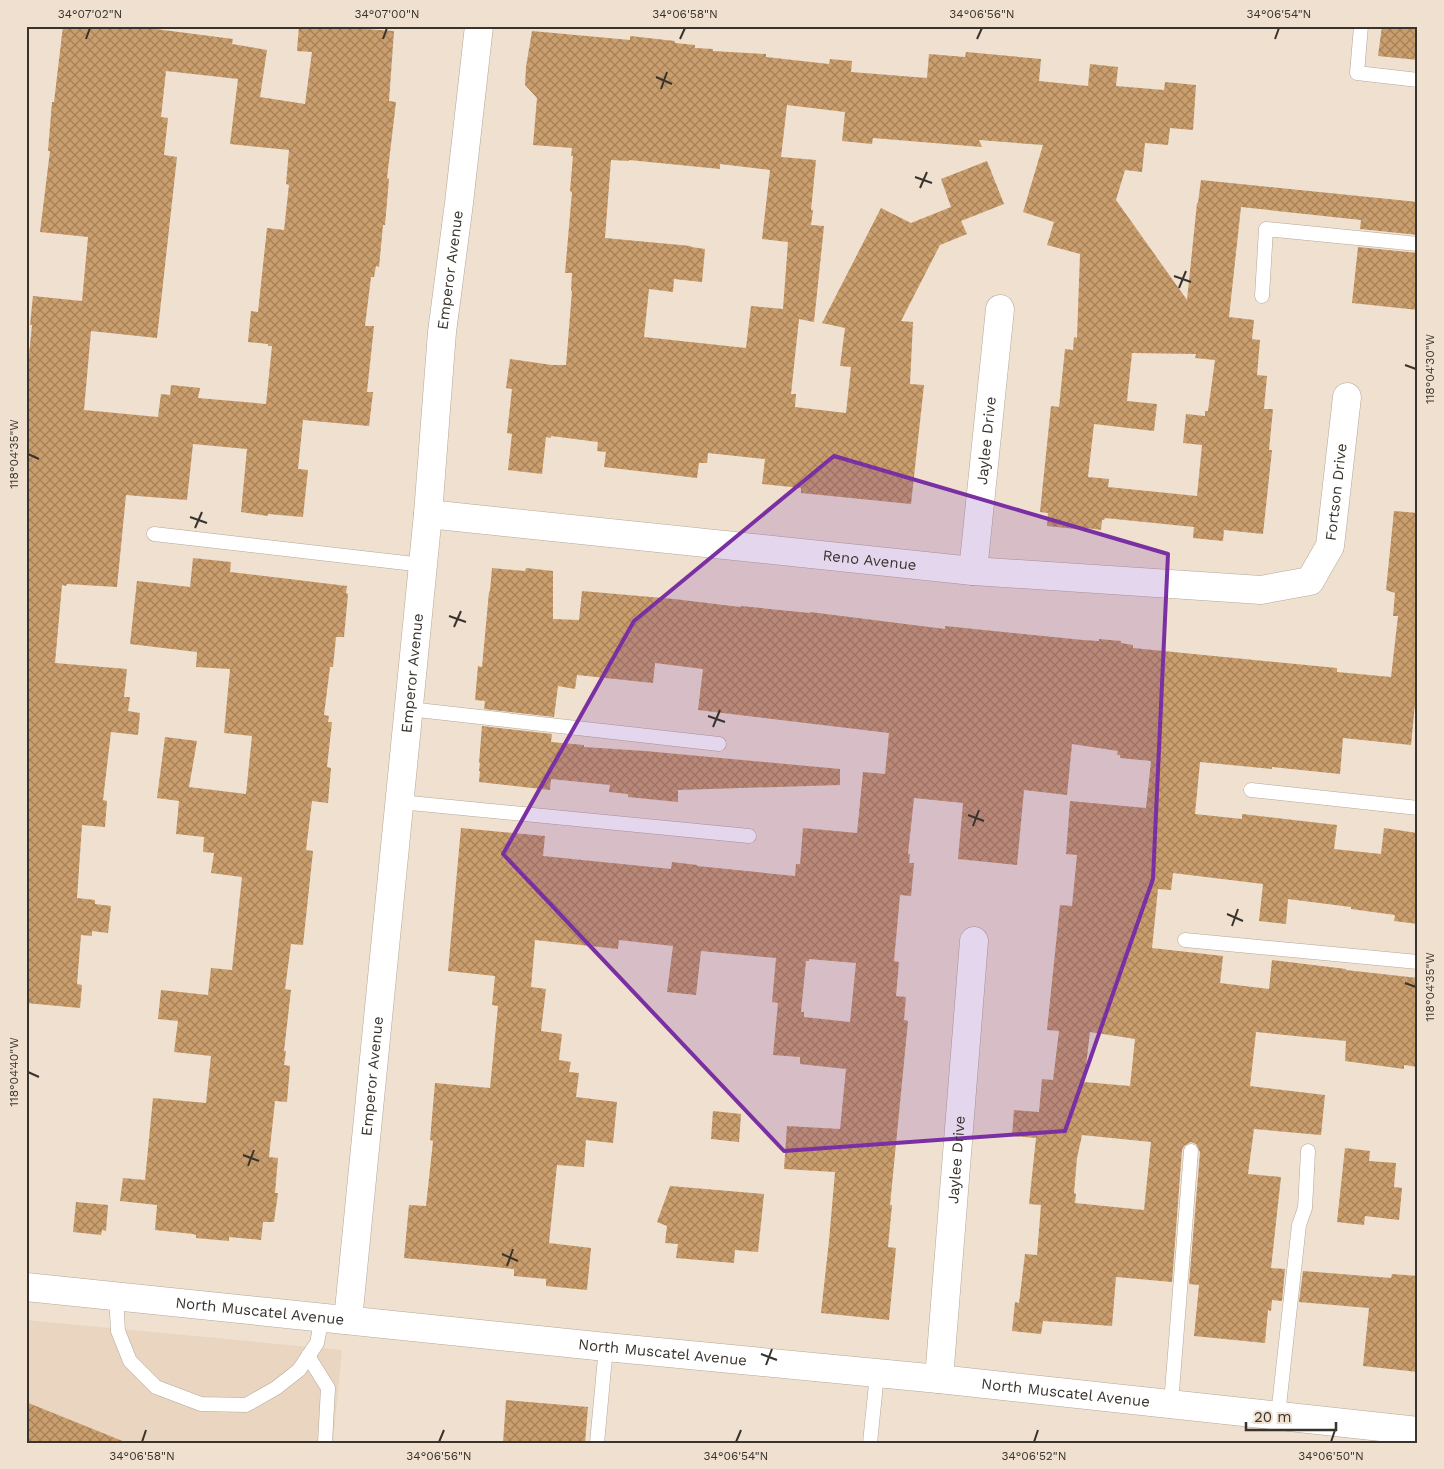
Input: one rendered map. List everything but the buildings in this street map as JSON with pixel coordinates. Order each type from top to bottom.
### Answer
[{"type":"street","name":"Emperor Avenue","points":[[335,1319],[400,802],[428,514],[442,332],[479,26]]},
{"type":"street","name":"Jaylee Drive","points":[[972,571],[1000,309]]},
{"type":"street","name":"Fortson Drive","points":[[1310,581],[1330,546],[1347,397]]},
{"type":"street","name":"Reno Avenue","points":[[428,514],[972,571],[1261,590],[1310,581]]},
{"type":"street","name":"Jaylee Drive","points":[[939,1379],[974,941]]},
{"type":"street","name":"North Muscatel Avenue","points":[[26,1287],[606,1347],[939,1379],[1418,1431]]},
{"type":"lane","points":[[1362,26],[1357,73],[1418,80]]},
{"type":"lane","points":[[1262,296],[1266,230],[1418,244]]},
{"type":"lane","points":[[154,534],[423,565]]},
{"type":"lane","points":[[409,709],[719,744]]},
{"type":"lane","points":[[1251,790],[1418,808]]},
{"type":"lane","points":[[400,802],[749,836]]},
{"type":"lane","points":[[1185,940],[1418,962]]},
{"type":"lane","points":[[1278,1415],[1298,1225],[1305,1208],[1308,1151]]},
{"type":"lane","points":[[1171,1404],[1191,1152]]},
{"type":"lane","points":[[116,1296],[118,1331],[130,1361],[156,1387],[201,1404],[246,1405],[276,1388],[299,1370],[335,1319]]},
{"type":"lane","points":[[597,1443],[606,1347]]},
{"type":"lane","points":[[308,1356],[328,1388],[324,1443]]},
{"type":"lane","points":[[870,1443],[877,1374]]},
{"type":"highlighted area","points":[[834,456],[1168,554],[1153,879],[1065,1131],[784,1151],[503,854],[634,621]]},
{"type":"shaded area","points":[[26,1320],[342,1350],[333,1443],[26,1443]]}]
